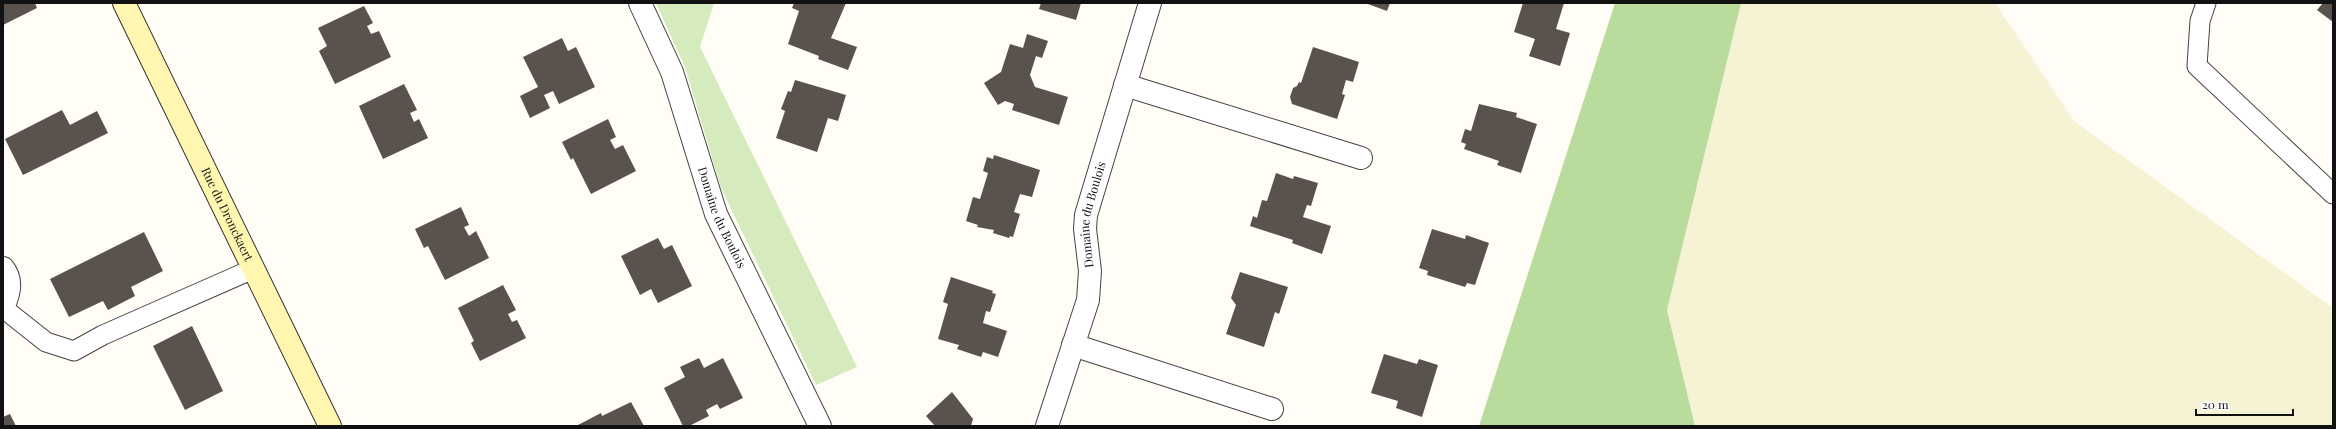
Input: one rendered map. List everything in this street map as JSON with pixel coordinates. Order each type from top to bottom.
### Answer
[{"type":"main road","name":"Rue du Dronckaert","points":[[124,3],[330,426]]},
{"type":"street","name":"Domaine du Boulois","points":[[640,3],[674,77],[716,214],[820,426]]},
{"type":"street","name":"Domaine du Boulois","points":[[1047,426],[1088,300],[1090,287],[1085,229],[1086,215],[1150,3]]},
{"type":"street","points":[[1125,85],[1361,158]]},
{"type":"street","points":[[3,268],[9,285],[8,296],[3,308]]},
{"type":"street","points":[[1073,345],[1272,409]]},
{"type":"lane","points":[[2206,3],[2200,21],[2197,66],[2333,194]]},
{"type":"lane","points":[[3,308],[46,342],[74,351],[104,335],[253,269]]},
{"type":"shaded area","points":[[1741,3],[1995,3],[2074,121],[2333,308],[2333,426],[1695,426],[1667,310]]},
{"type":"green space","points":[[656,3],[714,3],[700,47],[857,367],[816,385],[721,188],[685,67]]},
{"type":"green space","points":[[1615,3],[1741,3],[1667,310],[1695,426],[1479,426]]},
{"type":"building","points":[[3,3],[35,3],[37,8],[3,25]]},
{"type":"building","points":[[794,3],[846,3],[831,38],[857,47],[848,70],[818,59],[819,56],[788,44],[799,11],[792,8]]},
{"type":"building","points":[[1041,3],[1081,3],[1076,20],[1039,9]]},
{"type":"building","points":[[1365,3],[1390,3],[1387,11]]},
{"type":"building","points":[[1523,3],[1564,3],[1556,29],[1570,33],[1560,66],[1529,56],[1535,39],[1514,32]]},
{"type":"building","points":[[2323,3],[2333,3],[2333,22],[2317,10]]},
{"type":"building","points":[[364,6],[373,23],[367,26],[371,34],[379,31],[391,57],[335,84],[319,51],[327,46],[318,28]]},
{"type":"building","points":[[1027,34],[1048,41],[1042,58],[1036,56],[1030,75],[1035,87],[1068,97],[1059,125],[1012,110],[1014,104],[1005,101],[998,105],[984,83],[1001,72],[1010,44],[1023,48]]},
{"type":"building","points":[[562,38],[568,51],[576,47],[595,87],[559,104],[553,91],[544,95],[550,108],[530,118],[520,96],[538,87],[523,57]]},
{"type":"building","points":[[1313,47],[1359,62],[1353,82],[1346,80],[1342,94],[1345,95],[1337,119],[1292,104],[1290,97],[1293,88],[1297,86],[1299,82],[1301,83]]},
{"type":"building","points":[[795,80],[846,95],[838,121],[828,118],[817,152],[776,138],[785,111],[781,109],[788,91],[791,92]]},
{"type":"building","points":[[404,84],[417,110],[410,113],[414,122],[419,119],[428,138],[383,159],[359,106]]},
{"type":"building","points":[[1479,104],[1517,113],[1516,117],[1537,124],[1521,173],[1497,165],[1499,161],[1464,149],[1466,144],[1461,142],[1465,129],[1471,131]]},
{"type":"building","points":[[62,110],[70,125],[97,111],[108,133],[23,175],[5,139]]},
{"type":"building","points":[[608,119],[616,137],[610,140],[615,149],[623,145],[636,171],[591,194],[573,158],[571,160],[562,142]]},
{"type":"building","points":[[994,155],[1040,170],[1032,197],[1020,194],[1014,212],[1020,214],[1013,237],[1010,236],[1009,238],[993,233],[994,230],[977,227],[978,225],[966,221],[973,197],[980,199],[988,173],[983,171],[987,157],[993,159]]},
{"type":"building","points":[[1276,173],[1293,179],[1294,176],[1318,183],[1311,206],[1307,205],[1303,217],[1331,226],[1322,254],[1292,243],[1293,240],[1250,226],[1253,216],[1257,218],[1262,200],[1267,201]]},
{"type":"building","points":[[461,207],[469,225],[464,227],[469,236],[476,231],[489,258],[445,280],[428,246],[424,248],[415,229]]},
{"type":"building","points":[[1432,229],[1465,239],[1466,235],[1489,243],[1475,285],[1467,283],[1465,287],[1427,275],[1428,271],[1419,268]]},
{"type":"building","points":[[144,232],[163,271],[131,287],[135,296],[108,310],[103,301],[69,317],[50,279]]},
{"type":"building","points":[[658,238],[664,249],[672,245],[692,286],[658,303],[651,289],[640,295],[621,256]]},
{"type":"building","points":[[1240,272],[1288,287],[1279,314],[1275,312],[1264,347],[1226,334],[1236,305],[1231,298]]},
{"type":"building","points":[[951,277],[993,291],[992,293],[996,294],[990,312],[986,311],[983,323],[1007,331],[998,357],[983,352],[981,357],[957,349],[959,345],[938,339],[948,304],[943,302]]},
{"type":"building","points":[[503,285],[516,310],[508,314],[512,322],[517,320],[526,338],[480,361],[471,343],[474,341],[458,308]]},
{"type":"building","points":[[192,326],[223,391],[185,410],[153,346]]},
{"type":"building","points":[[1384,354],[1417,364],[1419,359],[1438,365],[1422,417],[1396,408],[1398,401],[1371,393]]},
{"type":"building","points":[[699,358],[704,368],[723,358],[743,398],[720,409],[717,404],[706,410],[709,416],[689,426],[683,426],[664,388],[685,377],[680,367]]},
{"type":"building","points":[[952,392],[973,419],[971,426],[935,426],[926,416]]},
{"type":"building","points":[[631,402],[644,426],[576,426],[601,413],[602,416]]},
{"type":"building","points":[[10,414],[16,426],[3,426],[3,417]]}]
